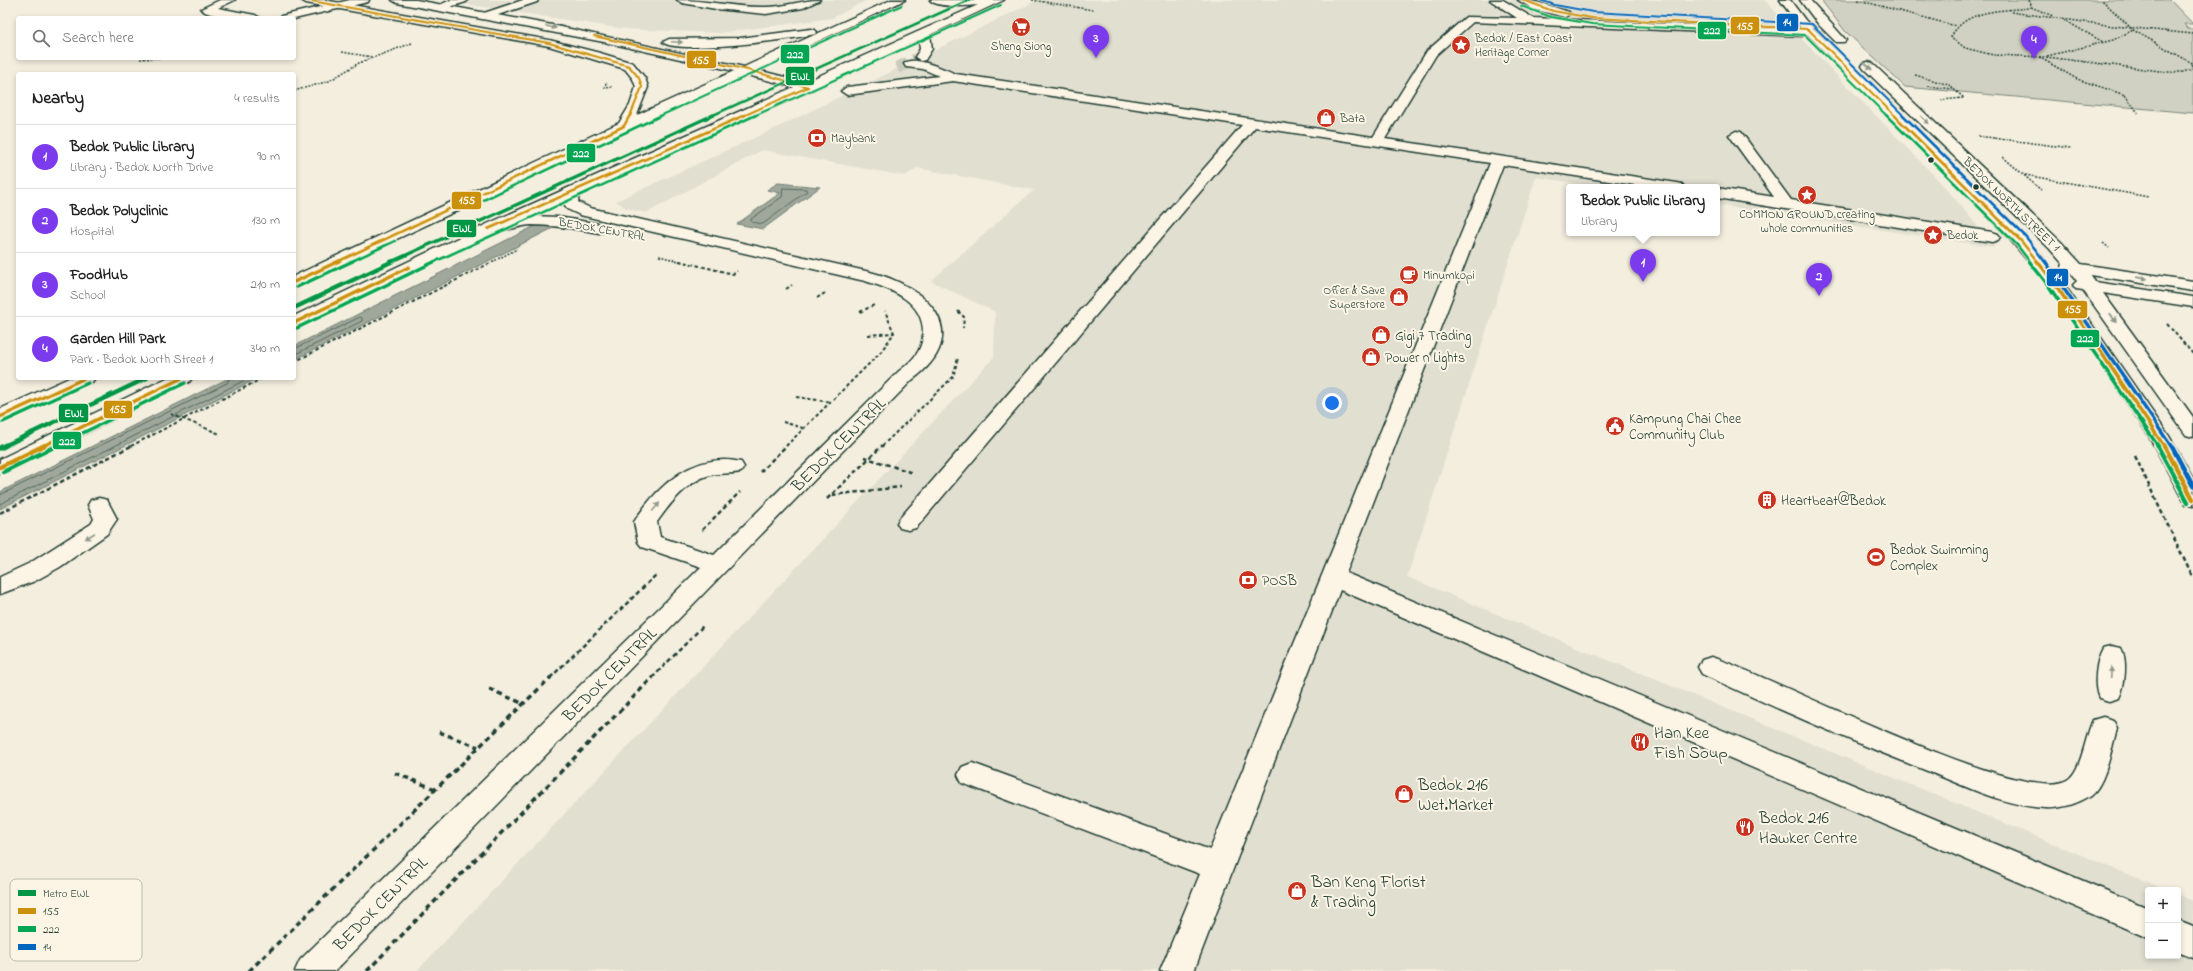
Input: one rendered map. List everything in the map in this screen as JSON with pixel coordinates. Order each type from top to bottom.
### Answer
[{"type":"street","points":[[230,0],[206,9],[244,16]]},
{"type":"street","points":[[306,0],[549,43],[596,55],[629,66],[639,78],[642,87],[636,105],[624,126]]},
{"type":"street","points":[[294,16],[364,0]]},
{"type":"street","points":[[397,0],[488,15],[610,39],[813,84],[884,71]]},
{"type":"street","points":[[440,7],[462,0]]},
{"type":"street","points":[[488,15],[533,0]]},
{"type":"street","points":[[682,0],[765,12],[787,9],[815,0]]},
{"type":"street","points":[[296,281],[624,126],[900,0]]},
{"type":"street","points":[[935,0],[972,4],[998,0]]},
{"type":"street","points":[[296,322],[491,228],[998,0]]},
{"type":"street","points":[[1495,0],[1533,22]]},
{"type":"street","points":[[1523,0],[1548,10],[1592,18],[1804,28]]},
{"type":"street","points":[[1552,0],[1573,7],[1606,12],[1804,28]]},
{"type":"street","name":"BEDOK NORTH STREET 1","points":[[1785,0],[1804,28],[2014,234],[2040,263],[2159,436],[2193,498]]},
{"type":"street","name":"BEDOK NORTH STREET 1","points":[[1805,0],[1826,26],[2055,245],[2076,268],[2091,286],[2193,431]]},
{"type":"street","points":[[610,39],[715,44],[749,42],[819,30],[862,18]]},
{"type":"street","points":[[1377,141],[1431,54],[1470,18],[1533,22],[1804,28],[1826,26]]},
{"type":"street","points":[[924,34],[926,49],[916,61],[953,77],[1657,184]]},
{"type":"street","points":[[848,91],[953,77]]},
{"type":"street","points":[[908,523],[1252,122]]},
{"type":"street","points":[[1736,135],[1786,204]]},
{"type":"street","points":[[1177,971],[1498,160]]},
{"type":"street","name":"BEDOK CENTRAL","points":[[312,971],[905,376],[916,369],[929,350],[933,331],[931,319],[925,308],[915,298],[901,288],[870,277],[585,212],[572,206],[569,200],[571,192]]},
{"type":"street","points":[[1720,193],[1992,237]]},
{"type":"street","name":"BEDOK CENTRAL","points":[[491,228],[523,221],[555,220],[773,260],[881,286],[907,300],[916,310],[923,326],[923,337],[919,349],[906,368],[905,376]]},
{"type":"street","points":[[2040,263],[2193,286]]},
{"type":"street","points":[[2053,281],[2193,302]]},
{"type":"street","points":[[0,417],[80,380]]},
{"type":"street","points":[[0,467],[178,380]]},
{"type":"street","points":[[719,564],[650,542],[645,522],[654,507],[693,474],[716,467],[732,467]]},
{"type":"street","points":[[0,586],[12,583],[41,567],[100,529],[106,520],[99,505]]},
{"type":"street","points":[[1333,577],[2145,922]]},
{"type":"street","points":[[2109,691],[2112,655]]},
{"type":"street","points":[[1711,667],[1793,705],[1882,742],[1977,778],[2037,796],[2068,794],[2081,787],[2087,781],[2103,728]]},
{"type":"street","points":[[972,775],[1219,867]]},
{"type":"street","points":[[2181,936],[2193,942]]},
{"type":"path","points":[[1032,0],[1093,10]]},
{"type":"path","points":[[1858,0],[1956,26]]},
{"type":"path","points":[[2029,0],[2031,7]]},
{"type":"path","points":[[2102,0],[2132,29],[2192,63],[2193,69],[2183,72],[2168,72],[2046,57],[1993,56],[1965,48],[1951,37],[1956,26],[1969,17],[2031,7],[2058,18],[2103,43]]},
{"type":"path","points":[[2007,11],[2132,29],[2193,34]]},
{"type":"path","points":[[2046,57],[2054,53],[2103,43],[2121,37],[2132,29]]},
{"type":"path","points":[[296,90],[329,81],[359,62],[414,42]]},
{"type":"path","points":[[342,52],[372,58]]},
{"type":"path","points":[[2039,57],[2077,79],[2125,95],[2139,114]]},
{"type":"path","points":[[1912,75],[1949,85],[1964,98],[1943,99],[1940,100],[1942,103]]},
{"type":"path","points":[[1974,131],[1985,141]]},
{"type":"path","points":[[1979,136],[2071,148]]},
{"type":"path","points":[[2001,155],[2041,190]]},
{"type":"path","points":[[2024,175],[2149,197]]},
{"type":"path","points":[[296,361],[524,246]]},
{"type":"path","points":[[658,256],[732,274]]},
{"type":"path","points":[[733,267],[741,269]]},
{"type":"path","points":[[789,281],[796,282]]},
{"type":"path","points":[[822,289],[829,290]]},
{"type":"path","points":[[817,298],[825,293]]},
{"type":"path","points":[[870,302],[875,304]]},
{"type":"path","points":[[860,312],[871,306]]},
{"type":"path","points":[[883,307],[890,320],[894,333]]},
{"type":"path","points":[[2163,320],[2193,354]]},
{"type":"path","points":[[868,335],[894,333]]},
{"type":"path","points":[[756,476],[880,353],[894,333]]},
{"type":"path","points":[[0,513],[259,380]]},
{"type":"path","points":[[796,397],[832,402]]},
{"type":"path","points":[[182,419],[220,434]]},
{"type":"path","points":[[783,422],[804,428]]},
{"type":"path","points":[[2132,451],[2193,578]]},
{"type":"path","points":[[870,459],[943,482]]},
{"type":"path","points":[[831,495],[943,482]]},
{"type":"path","points":[[249,971],[745,487]]},
{"type":"path","points":[[489,689],[524,704]]},
{"type":"path","points":[[439,732],[478,747]]},
{"type":"path","points":[[395,773],[435,790]]},
{"type":"shaded area","points":[[439,0],[867,0],[832,18],[719,33],[625,29]]},
{"type":"shaded area","points":[[1038,0],[1764,0],[1943,185],[1995,247],[1720,205],[1720,184],[1582,184],[1536,177],[1407,577],[2159,887],[2145,887],[2145,959],[2181,959],[2181,896],[2193,901],[2193,971],[417,971],[994,357],[995,312],[931,281],[1034,190],[917,168],[905,176],[762,150],[646,213],[626,208],[616,201],[772,130]]},
{"type":"shaded area","points":[[1821,0],[2170,0],[2193,24],[2184,24],[2188,29],[2193,29],[2193,113],[1905,87],[1845,31]]},
{"type":"water","points":[[778,183],[820,187],[763,229],[737,224],[780,193],[767,190]]},
{"type":"water","points":[[539,224],[553,228],[296,359],[296,345]]},
{"type":"water","points":[[225,380],[254,380],[0,509],[0,492]]},
{"type":"tunnel","points":[[897,68],[921,57]]},
{"type":"metro line","name":"EWL","points":[[296,307],[475,222],[969,0]]},
{"type":"metro line","name":"EWL","points":[[0,448],[143,380]]},
{"type":"transit line","name":"155","points":[[296,281],[624,126],[636,105],[642,87],[639,78],[629,66],[549,43],[306,0]]},
{"type":"transit line","name":"155","points":[[1523,0],[1553,11],[1592,18],[1808,29],[2021,241],[2053,281],[2159,436],[2193,499]]},
{"type":"transit line","name":"14","points":[[1540,0],[1555,5],[1593,12],[1812,24],[2026,237],[2058,278],[2164,433],[2193,486]]},
{"type":"transit line","name":"222","points":[[475,204],[627,131],[902,5]]},
{"type":"transit line","name":"222","points":[[297,328],[494,233],[1001,5]]},
{"type":"transit line","name":"222","points":[[1521,6],[1551,17],[1592,24],[1805,35],[2017,245],[2048,285],[2154,439],[2188,502]]},
{"type":"transit line","name":"155","points":[[594,36],[748,70],[808,87]]},
{"type":"transit line","name":"155","points":[[488,229],[808,87]]},
{"type":"transit line","name":"222","points":[[297,287],[395,241]]},
{"type":"transit line","name":"155","points":[[296,322],[409,267]]},
{"type":"transit line","name":"155","points":[[0,417],[81,380]]},
{"type":"transit line","name":"155","points":[[0,467],[178,380]]},
{"type":"transit line","name":"222","points":[[3,422],[88,383]]},
{"type":"transit line","name":"222","points":[[3,472],[185,383]]},
{"type":"place","name":"Sheng Siong","points":[[1021,27]]},
{"type":"place","name":"Bedok / East Coast Heritage Corner","points":[[1461,45]]},
{"type":"place","name":"FoodHub","points":[[1096,58]]},
{"type":"place","name":"Garden Hill Park","points":[[2034,59]]},
{"type":"place","name":"Bata","points":[[1326,118]]},
{"type":"place","name":"Maybank","points":[[817,138]]},
{"type":"place","name":"COMMON GROUND creating whole communities","points":[[1807,195]]},
{"type":"place","name":"Bedok","points":[[1933,235]]},
{"type":"place","name":"Minumkopi","points":[[1409,275]]},
{"type":"place","name":"Bedok Public Library","points":[[1643,282]]},
{"type":"place","name":"Bedok Polyclinic","points":[[1819,296]]},
{"type":"place","name":"Offer & Save Superstore","points":[[1399,297]]},
{"type":"place","name":"Gigi 7 Trading","points":[[1381,335]]},
{"type":"place","name":"Power n Lights","points":[[1371,357]]},
{"type":"place","name":"Kampung Chai Chee Community Club","points":[[1615,426]]},
{"type":"place","name":"Heartbeat@Bedok","points":[[1767,500]]},
{"type":"place","name":"Bedok Swimming Complex","points":[[1876,557]]},
{"type":"place","name":"POSB","points":[[1248,580]]},
{"type":"place","name":"Han Kee Fish Soup","points":[[1640,742]]},
{"type":"place","name":"Bedok 216 Wet.Market","points":[[1404,794]]},
{"type":"place","name":"Bedok 216 Hawker Centre","points":[[1745,827]]},
{"type":"place","name":"Ban Keng Florist & Trading","points":[[1297,891]]}]
